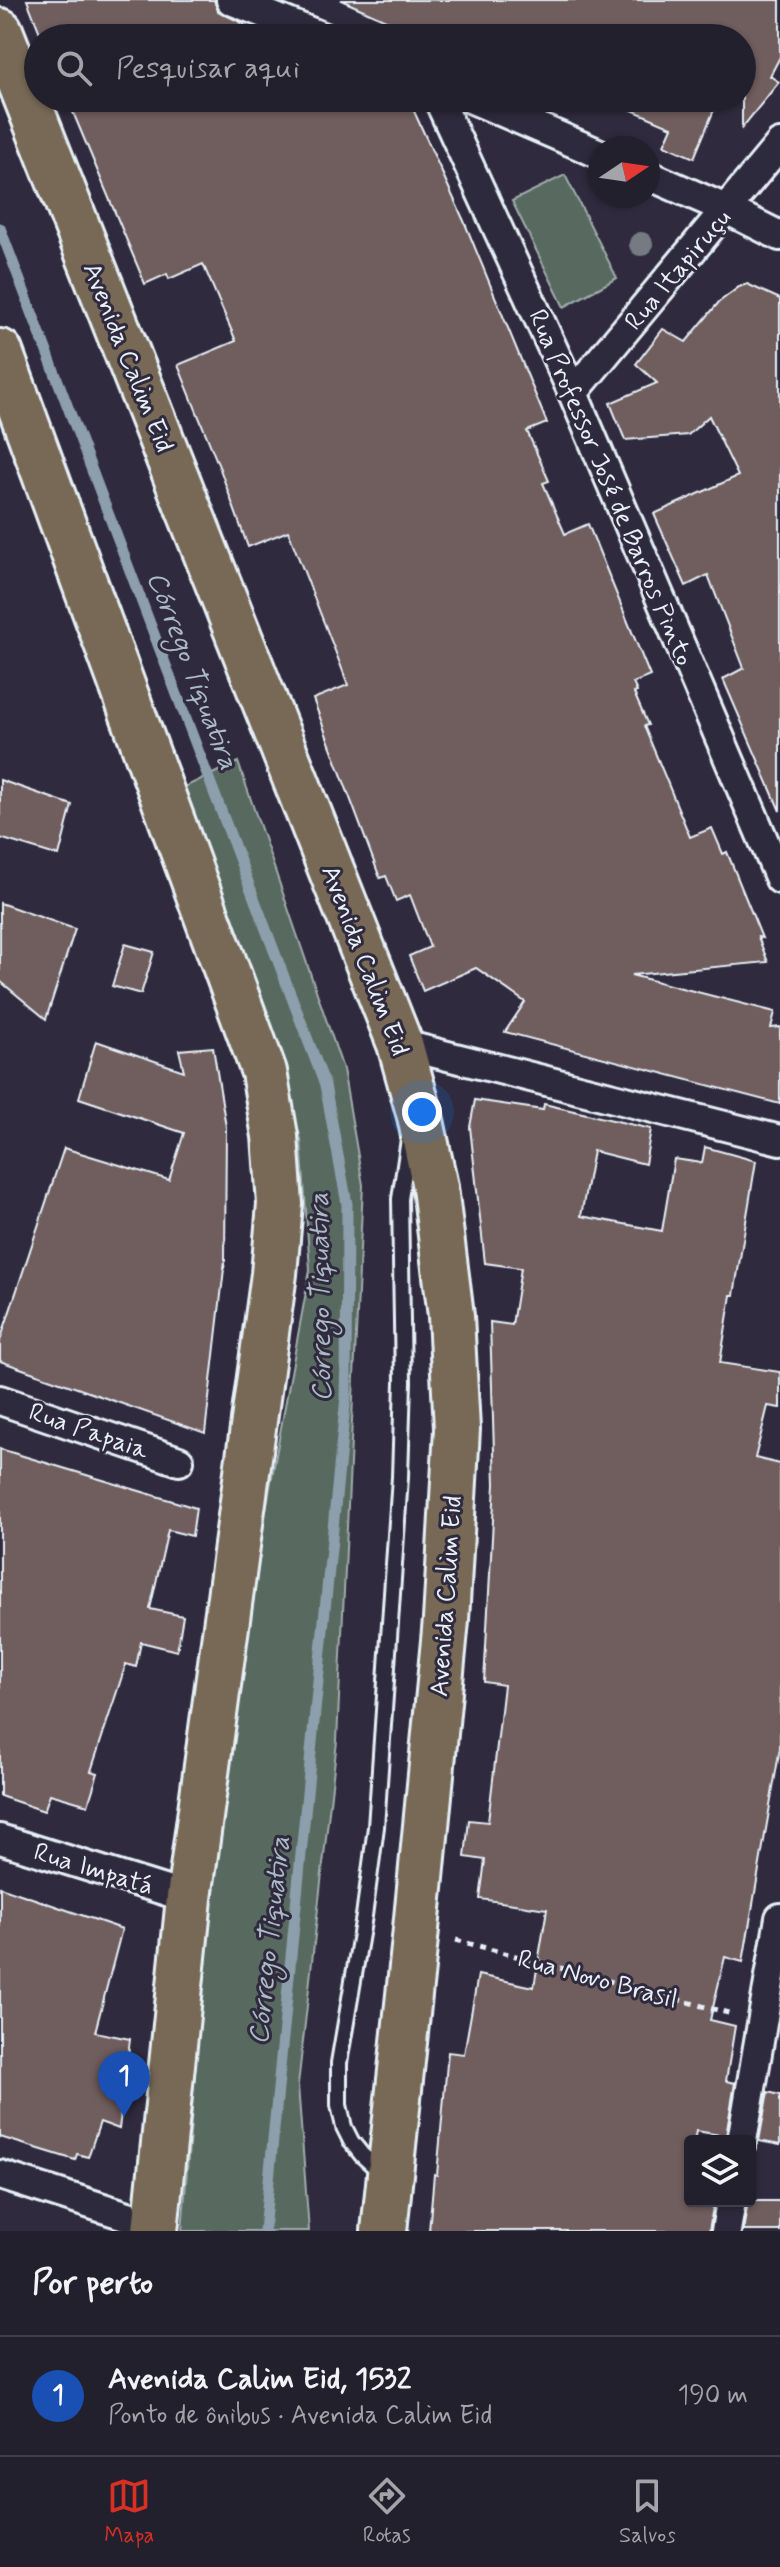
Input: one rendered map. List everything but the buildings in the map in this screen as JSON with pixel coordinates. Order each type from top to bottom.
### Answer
[{"type":"main road","name":"Avenida Calim Eid","points":[[0,31],[24,92]]},
{"type":"main road","name":"Avenida Calim Eid","points":[[32,112],[400,1044],[435,1187],[451,1316],[457,1429],[446,1620],[384,2231]]},
{"type":"main road","points":[[0,352],[11,411],[264,1072],[275,1136],[280,1204],[274,1274],[189,1898],[156,2229]]},
{"type":"street","points":[[231,0],[290,24]]},
{"type":"street","name":"Rua Professor José de Barros Pinto","points":[[444,112],[573,393],[780,879]]},
{"type":"street","points":[[502,112],[588,149]]},
{"type":"street","name":"Rua Itapiruçu","points":[[573,393],[780,144]]},
{"type":"street","points":[[660,180],[780,236]]},
{"type":"street","points":[[400,1044],[780,1140]]},
{"type":"street","name":"Rua Papaia","points":[[0,1400],[179,1461]]},
{"type":"street","name":"Rua Impatá","points":[[0,1839],[189,1898]]},
{"type":"street","points":[[743,2135],[771,2024],[780,1918]]},
{"type":"street","points":[[0,2175],[156,2229]]},
{"type":"street","points":[[726,2231],[730,2207]]},
{"type":"lane","points":[[389,2180],[362,2155],[344,2127],[339,2105],[339,2063],[376,1827],[400,1477],[403,1382],[400,1199],[415,1096]]},
{"type":"path","name":"Rua Novo Brasil","points":[[416,1929],[771,2024]]},
{"type":"green space","points":[[565,175],[617,278],[564,307],[512,201]]},
{"type":"green space","points":[[238,762],[343,1069],[363,1185],[337,1741],[298,2085],[309,2231],[182,2231],[221,1754],[310,1270],[301,1140],[265,1005],[180,789]]},
{"type":"waterway","name":"Córrego Tiquatira","points":[[0,228],[325,1085],[347,1204],[346,1396],[264,2231]]},
{"type":"place","name":"Avenida Calim Eid, 1532","points":[[124,2117]]}]
